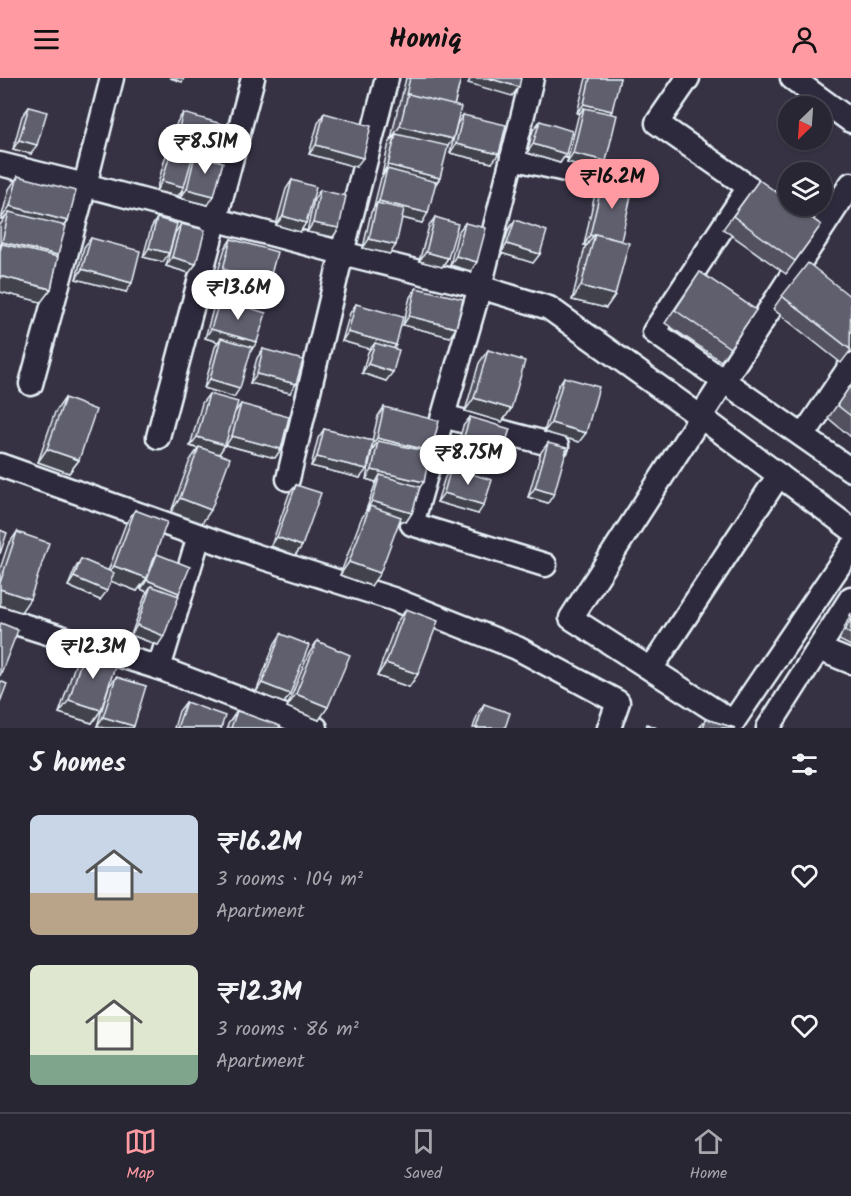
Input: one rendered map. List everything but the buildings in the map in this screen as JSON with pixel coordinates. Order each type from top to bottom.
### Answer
[{"type":"street","points":[[31,384],[112,78]]},
{"type":"street","points":[[158,437],[253,78]]},
{"type":"street","points":[[288,479],[387,78]]},
{"type":"street","points":[[532,78],[480,287],[412,524],[545,565]]},
{"type":"street","points":[[688,78],[657,123],[749,187],[654,332],[851,470]]},
{"type":"street","points":[[792,78],[851,121]]},
{"type":"street","points":[[512,158],[623,183]]},
{"type":"street","points":[[0,164],[480,287],[549,308],[701,417],[851,529]]},
{"type":"street","points":[[851,184],[572,618],[733,722],[851,548]]},
{"type":"street","points":[[803,436],[851,365]]},
{"type":"street","points":[[443,416],[557,446]]},
{"type":"street","points":[[0,465],[199,536],[393,599],[517,648],[618,702],[609,728]]},
{"type":"street","points":[[651,669],[779,475]]},
{"type":"street","points":[[159,668],[199,536]]},
{"type":"street","points":[[768,728],[851,598]]},
{"type":"street","points":[[0,618],[159,668],[316,728]]},
{"type":"street","points":[[819,649],[851,662]]}]
